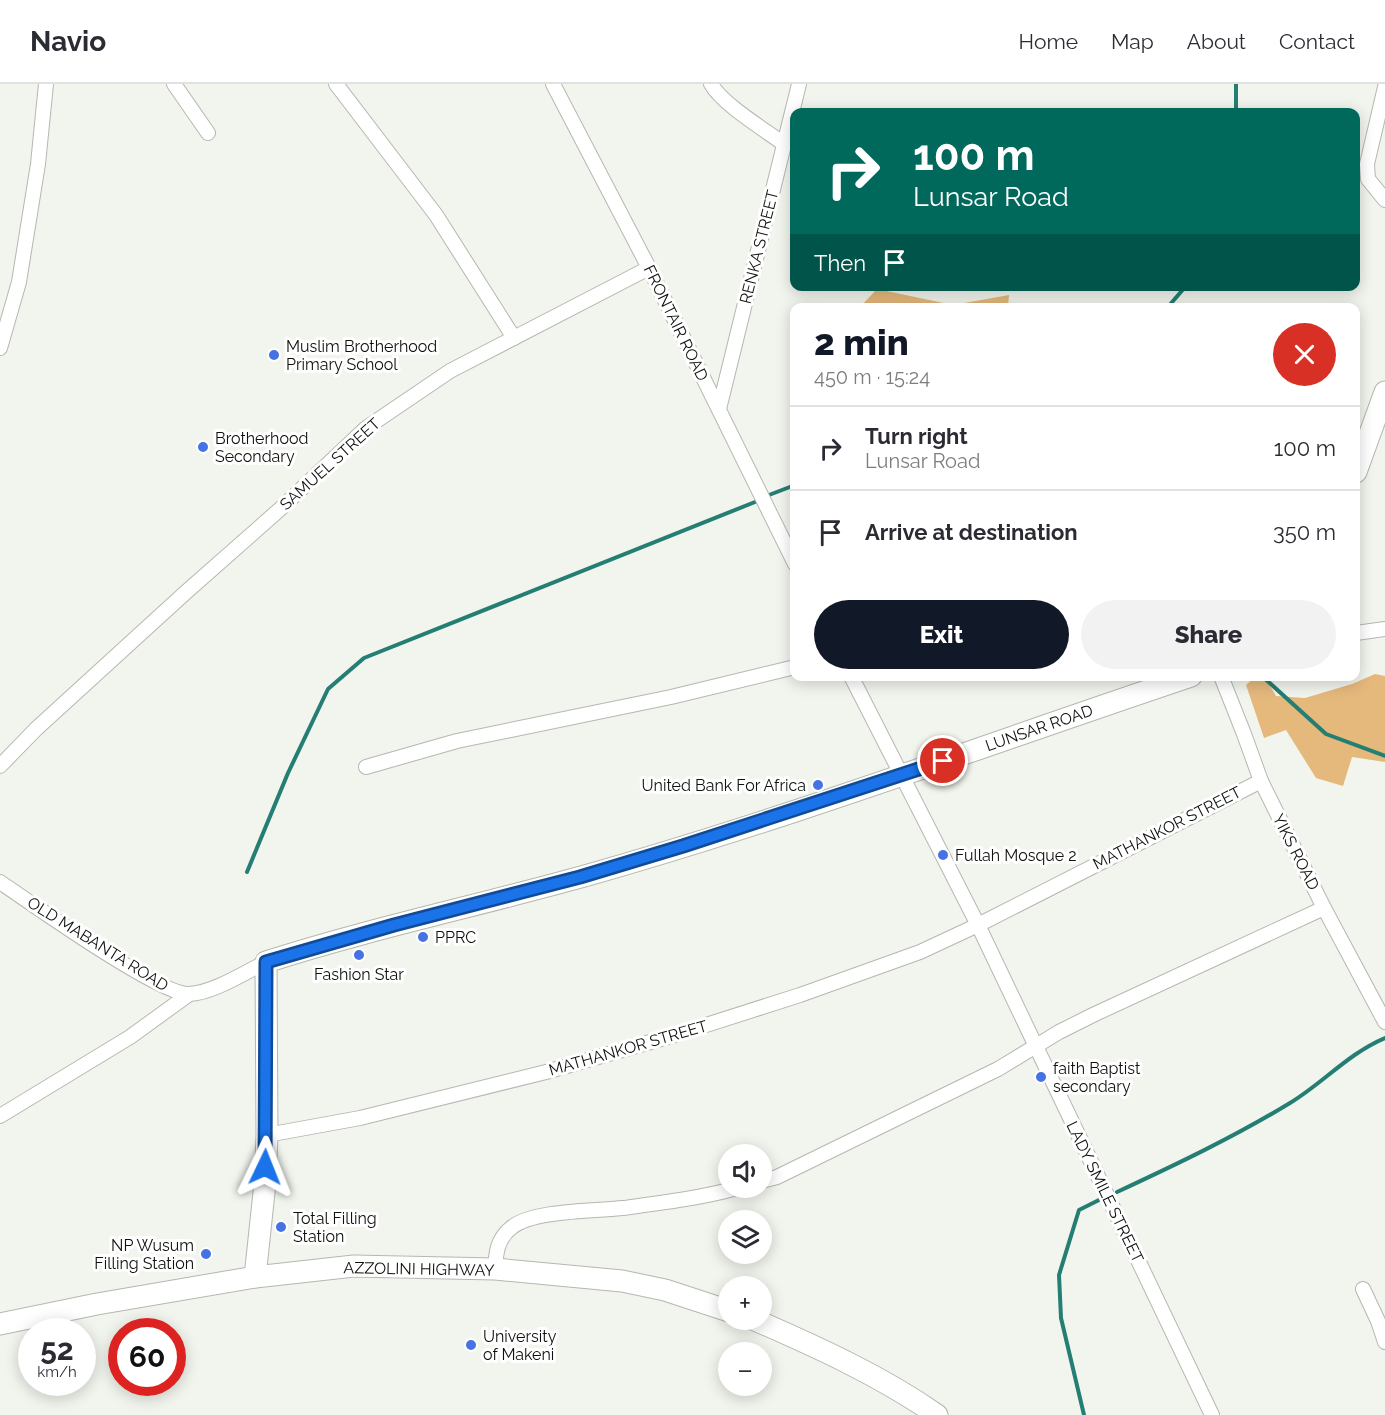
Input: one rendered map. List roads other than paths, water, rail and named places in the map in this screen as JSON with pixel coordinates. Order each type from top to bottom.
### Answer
[{"type":"main road","points":[[1360,461],[1385,392]]},
{"type":"main road","name":"LUNSAR ROAD","points":[[266,962],[394,925],[580,877],[683,846],[900,776],[1176,681]]},
{"type":"main road","points":[[255,1277],[265,1183],[267,1135],[266,962]]},
{"type":"main road","name":"AZZOLINI HIGHWAY","points":[[0,1324],[97,1304],[255,1277],[354,1266],[495,1269],[622,1281],[665,1290],[718,1307]]},
{"type":"main road","points":[[772,1328],[878,1380],[937,1415]]},
{"type":"street","points":[[0,348],[19,282],[38,164],[46,84]]},
{"type":"street","points":[[174,84],[208,133]]},
{"type":"street","points":[[336,84],[436,215],[514,338]]},
{"type":"street","name":"FRONTAIR ROAD","points":[[554,84],[649,268],[790,554]]},
{"type":"street","points":[[711,84],[726,101],[784,144]]},
{"type":"street","name":"RENKA STREET","points":[[793,108],[799,84]]},
{"type":"street","points":[[1385,87],[1368,164],[1368,179],[1385,200]]},
{"type":"street","name":"RENKA STREET","points":[[719,409],[790,120]]},
{"type":"street","name":"SAMUEL STREET","points":[[0,766],[44,722],[279,510],[366,428],[450,371],[649,268]]},
{"type":"street","points":[[1360,632],[1385,629]]},
{"type":"street","points":[[366,767],[457,741],[671,697],[790,669]]},
{"type":"street","points":[[853,681],[900,776]]},
{"type":"street","name":"YIKS ROAD","points":[[1223,681],[1261,781],[1324,908],[1385,1022]]},
{"type":"street","name":"LADY SMILE STREET","points":[[900,776],[978,926],[1212,1415]]},
{"type":"street","name":"MATHANKOR STREET","points":[[267,1135],[360,1118],[546,1072],[678,1034],[800,995],[920,952],[978,926],[1261,781]]},
{"type":"street","name":"OLD MABANTA ROAD","points":[[0,882],[52,918],[173,991],[189,995],[216,986],[266,962]]},
{"type":"street","points":[[772,1178],[998,1069],[1059,1032],[1095,1014],[1324,908]]},
{"type":"street","points":[[0,1116],[130,1037],[189,995]]},
{"type":"street","points":[[495,1269],[496,1252],[502,1236],[513,1226],[535,1218],[660,1203],[718,1192]]},
{"type":"street","points":[[1363,1289],[1385,1342]]},
{"type":"waterway","points":[[1236,84],[1236,108]]},
{"type":"waterway","points":[[1171,303],[1182,291]]},
{"type":"waterway","points":[[769,495],[790,487]]},
{"type":"waterway","points":[[247,872],[288,773],[328,689],[364,658],[755,502]]},
{"type":"waterway","points":[[1268,681],[1326,734],[1385,756]]},
{"type":"waterway","points":[[1117,1192],[1204,1150],[1269,1115],[1302,1095],[1372,1044],[1385,1038]]},
{"type":"waterway","points":[[1084,1415],[1061,1318],[1059,1275],[1079,1210],[1099,1200]]},
{"type":"place","name":"Muslim Brotherhood Primary School","points":[[274,355]]},
{"type":"place","name":"Brotherhood Secondary","points":[[203,447]]},
{"type":"place","name":"United Bank For Africa","points":[[818,785]]},
{"type":"place","name":"Fullah Mosque 2","points":[[943,855]]},
{"type":"place","name":"PPRC","points":[[423,937]]},
{"type":"place","name":"Fashion Star","points":[[359,955]]},
{"type":"place","name":"faith Baptist secondary","points":[[1041,1077]]},
{"type":"place","name":"Total Filling Station","points":[[281,1227]]},
{"type":"place","name":"NP Wusum Filling Station","points":[[206,1254]]},
{"type":"place","name":"University of Makeni","points":[[471,1345]]}]
